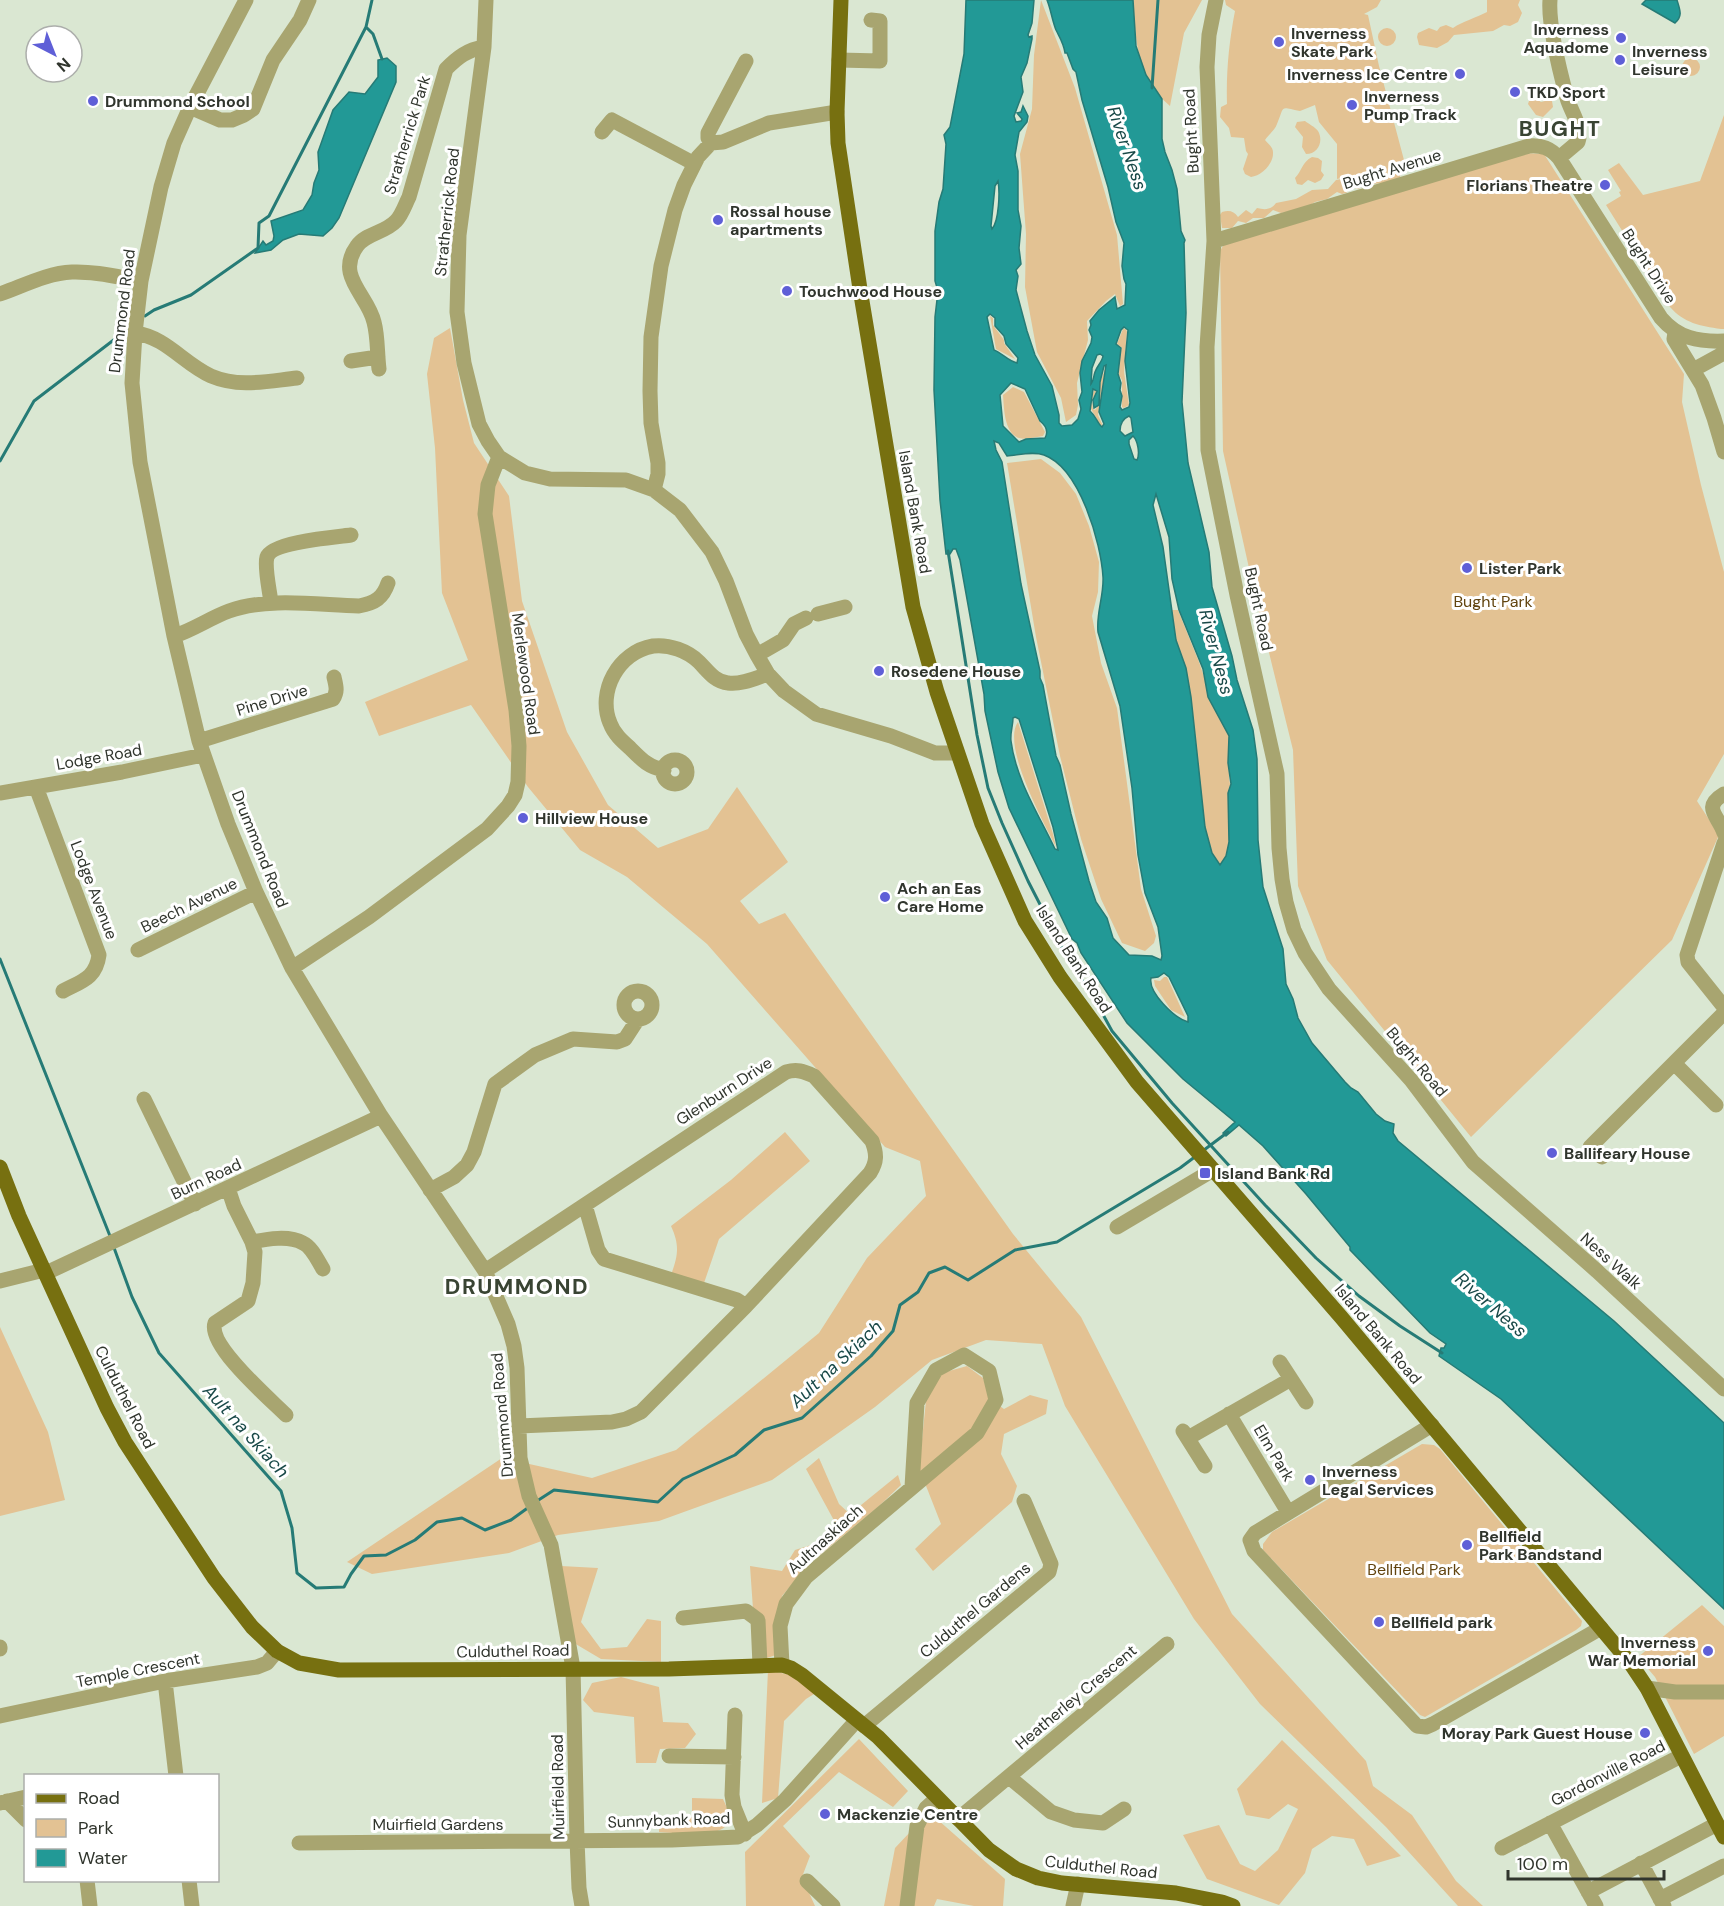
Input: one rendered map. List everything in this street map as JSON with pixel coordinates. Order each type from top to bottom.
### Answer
[{"type":"main road","name":"Island Bank Road","points":[[841,0],[838,144],[913,607],[924,650],[982,824],[1025,921],[1060,977],[1137,1082],[1432,1425],[1631,1664],[1647,1688],[1721,1830]]},
{"type":"main road","name":"Culduthel Road","points":[[0,1167],[19,1216],[125,1442],[214,1578],[252,1628],[290,1660],[308,1666],[339,1670],[669,1669],[782,1665],[802,1675],[878,1737],[989,1850],[1016,1869],[1038,1878],[1062,1883],[1176,1893],[1233,1906]]},
{"type":"street","name":"Drummond Road","points":[[246,0],[190,107],[174,143],[161,187],[141,281],[135,333],[132,382],[135,422],[142,471],[174,636],[201,748],[228,824],[256,892],[292,968],[381,1116],[485,1271],[508,1324],[514,1346],[518,1386],[520,1458],[529,1496],[551,1545],[573,1668]]},
{"type":"street","points":[[190,107],[220,120],[232,120],[253,109],[273,60],[300,20],[309,0]]},
{"type":"street","name":"Stratherrick Road","points":[[486,0],[484,47],[459,235],[457,312],[464,363],[479,424],[499,457]]},
{"type":"street","name":"Bught Road","points":[[1216,0],[1209,35],[1207,67],[1214,241],[1207,347],[1208,450],[1237,596],[1277,774],[1279,848],[1286,902],[1294,930],[1305,953],[1329,989],[1411,1080],[1473,1162]]},
{"type":"street","points":[[1550,0],[1552,28],[1567,98],[1580,131],[1578,142],[1559,158]]},
{"type":"street","points":[[838,60],[880,61],[880,21],[871,20]]},
{"type":"street","name":"Stratherrick Park","points":[[351,361],[378,363],[374,320],[352,280],[349,268],[352,256],[358,245],[369,236],[395,223],[402,213],[409,197],[446,69],[459,56],[484,47]]},
{"type":"street","points":[[711,143],[708,133],[746,61]]},
{"type":"street","points":[[654,490],[658,463],[651,423],[651,337],[661,266],[675,210],[693,163],[711,143],[723,142],[769,123],[837,112]]},
{"type":"street","points":[[602,132],[612,120],[693,163]]},
{"type":"street","name":"Bught Avenue","points":[[1214,241],[1529,146],[1546,147],[1559,158]]},
{"type":"street","name":"Bught Drive","points":[[1559,158],[1661,318],[1675,332]]},
{"type":"street","points":[[0,294],[48,277],[70,272],[102,274],[141,281]]},
{"type":"street","points":[[1724,341],[1699,340],[1675,332],[1674,339],[1702,386],[1724,452]]},
{"type":"street","points":[[135,333],[146,335],[166,345],[195,368],[227,381],[243,384],[289,373]]},
{"type":"street","points":[[1693,370],[1724,353]]},
{"type":"street","points":[[499,457],[525,472],[550,479],[627,480],[654,490],[680,510],[712,552],[726,581],[746,634],[768,674],[784,691],[816,714],[891,736],[935,753],[957,753]]},
{"type":"street","name":"Merlewood Road","points":[[292,968],[369,917],[478,836],[508,806],[515,795],[518,782],[519,746],[517,719],[485,514],[488,485],[499,457]]},
{"type":"street","points":[[271,603],[267,568],[267,558],[270,552],[286,545],[351,534]]},
{"type":"street","points":[[174,636],[195,629],[230,610],[258,604],[359,606],[369,604],[378,600],[385,593],[388,583]]},
{"type":"street","points":[[757,655],[783,640],[794,624],[812,616],[845,607]]},
{"type":"street","points":[[664,770],[646,764],[616,734],[610,723],[605,703],[606,692],[621,663],[635,653],[652,646],[663,646],[690,655],[714,678],[727,683],[744,682],[768,674]]},
{"type":"street","name":"Pine Drive","points":[[201,748],[333,699],[337,694],[334,677]]},
{"type":"street","name":"Lodge Road","points":[[0,793],[122,772],[201,748]]},
{"type":"street","name":"Lodge Avenue","points":[[36,787],[99,955],[98,966],[91,975],[66,985]]},
{"type":"street","points":[[1724,794],[1713,803],[1712,809],[1724,833]]},
{"type":"street","points":[[1723,847],[1687,955],[1688,962],[1724,1007]]},
{"type":"street","name":"Beech Avenue","points":[[138,950],[256,892]]},
{"type":"street","points":[[1590,1147],[1724,1013]]},
{"type":"street","points":[[430,1190],[454,1177],[467,1165],[474,1152],[495,1084],[535,1055],[573,1039],[617,1042],[625,1039],[638,1019]]},
{"type":"street","points":[[1674,1063],[1716,1105]]},
{"type":"street","name":"Glenburn Drive","points":[[485,1271],[786,1072],[795,1070],[814,1076],[872,1141],[876,1152],[875,1164],[870,1173],[746,1306],[641,1412],[612,1422],[519,1426]]},
{"type":"street","points":[[144,1098],[195,1204]]},
{"type":"street","name":"Burn Road","points":[[0,1281],[63,1265],[381,1116]]},
{"type":"street","points":[[1117,1227],[1204,1160]]},
{"type":"street","name":"Ness Walk","points":[[1473,1162],[1597,1271],[1724,1389]]},
{"type":"street","points":[[228,1188],[252,1242],[255,1263],[250,1296],[243,1306],[215,1323],[214,1332],[226,1353],[286,1415]]},
{"type":"street","points":[[585,1204],[598,1250],[604,1259],[737,1300],[746,1306]]},
{"type":"street","points":[[252,1242],[275,1239],[303,1242],[322,1270]]},
{"type":"street","name":"Aultnaskiach","points":[[782,1665],[780,1626],[786,1604],[806,1577],[977,1433],[996,1400],[989,1371],[964,1355],[936,1370],[917,1403],[912,1487]]},
{"type":"street","points":[[1280,1362],[1306,1402]]},
{"type":"street","name":"Elm Park","points":[[1205,1466],[1185,1435],[1229,1414],[1291,1379]]},
{"type":"street","name":"Elm Park","points":[[1229,1414],[1288,1512]]},
{"type":"street","points":[[1432,1425],[1255,1533],[1250,1540],[1254,1551],[1417,1726],[1426,1727],[1433,1724],[1601,1628]]},
{"type":"street","name":"Culduthel Gardens","points":[[861,1723],[1049,1572],[1051,1564],[1024,1501]]},
{"type":"street","points":[[683,1618],[746,1611],[758,1620],[760,1665]]},
{"type":"street","name":"Heatherley Crescent","points":[[958,1819],[1167,1644]]},
{"type":"street","name":"Temple Crescent","points":[[0,1716],[165,1681],[263,1666],[277,1651]]},
{"type":"street","name":"Muirfield Road","points":[[573,1668],[577,1840],[582,1906]]},
{"type":"street","points":[[165,1681],[176,1774]]},
{"type":"street","points":[[1647,1688],[1675,1692],[1724,1692]]},
{"type":"street","points":[[735,1715],[732,1795],[734,1807],[745,1833]]},
{"type":"street","name":"Sunnybank Road","points":[[577,1840],[738,1837],[757,1825],[785,1800],[861,1723]]},
{"type":"street","points":[[669,1756],[734,1757]]},
{"type":"street","name":"Gordonville Road","points":[[1502,1848],[1681,1756]]},
{"type":"street","points":[[1009,1777],[1051,1812],[1074,1820],[1102,1823],[1124,1809]]},
{"type":"street","points":[[4,1802],[24,1797]]},
{"type":"street","points":[[908,1906],[917,1826],[926,1808],[937,1798]]},
{"type":"street","points":[[4,1802],[24,1818]]},
{"type":"street","name":"Gordonville Road","points":[[1550,1823],[1596,1906]]},
{"type":"street","points":[[1588,1892],[1641,1863],[1721,1830]]},
{"type":"street","name":"Muirfield Gardens","points":[[299,1843],[577,1840]]},
{"type":"street","points":[[1641,1863],[1662,1903],[1724,1866]]},
{"type":"street","points":[[807,1881],[832,1906]]},
{"type":"street","points":[[87,1882],[90,1906]]},
{"type":"street","points":[[189,1882],[192,1906]]},
{"type":"street","points":[[1073,1906],[1078,1884]]},
{"type":"green space","points":[[1041,0],[1075,88],[1117,235],[1123,304],[1120,306],[1115,294],[1087,321],[1088,340],[1077,383],[1076,415],[1066,422],[1061,398],[1037,352],[1025,287],[1026,234],[1020,154],[1032,109],[1034,55]]},
{"type":"green space","points":[[1133,0],[1202,0],[1184,33],[1170,106],[1150,83],[1144,71],[1137,44]]},
{"type":"green space","points":[[1225,0],[1381,0],[1377,7],[1364,14],[1368,15],[1404,160],[1389,165],[1401,173],[1399,181],[1365,185],[1358,189],[1352,187],[1346,193],[1337,192],[1304,209],[1281,213],[1273,210],[1264,218],[1253,218],[1246,223],[1238,221],[1232,228],[1222,228],[1220,215],[1222,212],[1235,213],[1238,217],[1246,210],[1252,214],[1257,208],[1268,209],[1276,203],[1296,199],[1312,190],[1328,189],[1336,180],[1349,176],[1337,179],[1337,144],[1319,122],[1315,105],[1300,111],[1282,110],[1276,126],[1265,140],[1273,150],[1269,165],[1255,176],[1245,174],[1243,169],[1248,154],[1244,138],[1231,137],[1229,128],[1220,117],[1221,107],[1227,104],[1228,57],[1235,11],[1226,5]]},
{"type":"green space","points":[[1487,0],[1520,0],[1518,5],[1522,13],[1518,22],[1510,26],[1504,25],[1493,31],[1454,35],[1448,42],[1437,48],[1419,45],[1418,33],[1429,28],[1437,31],[1446,25],[1453,28],[1483,14],[1487,12]]},
{"type":"green space","points":[[1383,28],[1391,28],[1396,33],[1394,44],[1383,46],[1378,41],[1378,33]]},
{"type":"green space","points":[[1687,58],[1695,58],[1700,63],[1698,74],[1687,76],[1682,71],[1682,63]]},
{"type":"green space","points":[[1535,98],[1541,102],[1552,101],[1553,107],[1543,117],[1536,115],[1528,104]]},
{"type":"green space","points":[[1724,115],[1724,329],[1721,329],[1693,323],[1681,317],[1670,307],[1606,205],[1621,196],[1619,192],[1621,191],[1608,170],[1619,163],[1643,195],[1700,181]]},
{"type":"green space","points":[[1305,121],[1320,135],[1317,149],[1306,154],[1302,147],[1303,137],[1295,127],[1297,122]]},
{"type":"green space","name":"Bught Park","points":[[1524,153],[1544,154],[1684,374],[1682,402],[1724,572],[1724,754],[1697,801],[1719,835],[1672,940],[1471,1137],[1327,960],[1298,886],[1293,750],[1223,451],[1220,251],[1224,244]]},
{"type":"green space","points":[[1312,157],[1322,161],[1321,171],[1324,175],[1315,183],[1308,180],[1302,185],[1297,184],[1295,178],[1306,161]]},
{"type":"green space","points":[[990,316],[993,318],[993,325],[1015,359],[996,349]]},
{"type":"green space","points":[[450,328],[463,400],[474,443],[509,496],[522,601],[567,732],[608,805],[658,848],[708,829],[737,787],[788,862],[740,901],[759,924],[785,913],[1013,1234],[1081,1317],[1232,1614],[1366,1761],[1373,1786],[1412,1815],[1456,1881],[1483,1906],[1458,1906],[1386,1827],[1260,1704],[1194,1619],[1065,1406],[1042,1344],[986,1340],[932,1360],[875,1407],[772,1480],[659,1521],[558,1535],[509,1553],[372,1574],[347,1562],[502,1458],[592,1478],[676,1450],[819,1333],[867,1258],[926,1196],[920,1161],[885,1147],[707,944],[627,877],[580,850],[528,787],[471,705],[379,736],[365,702],[468,660],[442,593],[435,448],[427,374],[434,338]]},
{"type":"green space","points":[[1123,329],[1127,332],[1124,372],[1129,405],[1124,408],[1122,407],[1122,380],[1119,375],[1122,348],[1117,344]]},
{"type":"green space","points":[[1106,366],[1098,415],[1103,426],[1100,425],[1090,407],[1094,390],[1096,391],[1092,401],[1093,409],[1095,410],[1099,405],[1100,383]]},
{"type":"green space","points":[[1013,387],[1024,392],[1045,432],[1043,436],[1022,439],[1010,431],[1006,420],[1003,395]]},
{"type":"green space","points":[[1041,459],[1060,473],[1076,494],[1089,526],[1099,562],[1098,592],[1092,616],[1101,663],[1117,708],[1141,889],[1156,936],[1154,943],[1145,951],[1122,943],[1101,899],[1081,839],[1060,756],[1036,637],[1007,463]]},
{"type":"green space","points":[[1172,610],[1178,610],[1210,694],[1228,720],[1233,751],[1229,778],[1232,797],[1230,862],[1218,868],[1204,850],[1192,784]]},
{"type":"green space","points":[[1018,722],[1056,847],[1034,803],[1019,765],[1014,733]]},
{"type":"green space","points":[[1167,977],[1185,1017],[1171,1010],[1155,986],[1154,980],[1160,981]]},
{"type":"green space","points":[[785,1132],[810,1161],[719,1239],[703,1286],[671,1275],[677,1250],[671,1226],[731,1180]]},
{"type":"green space","points":[[0,1327],[48,1432],[65,1500],[0,1516]]},
{"type":"green space","points":[[967,1366],[983,1378],[990,1399],[1004,1409],[1030,1395],[1048,1400],[1046,1414],[1004,1434],[1001,1454],[1017,1486],[1012,1502],[933,1571],[915,1549],[941,1524],[919,1468],[926,1401],[942,1373]]},
{"type":"green space","name":"Bellfield Park","points":[[1422,1444],[1434,1445],[1440,1449],[1582,1621],[1581,1626],[1576,1630],[1425,1717],[1420,1715],[1263,1550],[1263,1544],[1272,1532]]},
{"type":"green space","points":[[819,1458],[839,1504],[850,1514],[898,1475],[901,1485],[877,1508],[810,1563],[782,1596],[776,1655],[767,1658],[753,1609],[750,1566],[782,1571],[795,1550],[814,1544],[837,1526],[806,1469]]},
{"type":"green space","points":[[561,1566],[598,1568],[581,1622],[601,1649],[627,1647],[647,1619],[661,1621],[661,1662],[601,1659],[574,1643]]},
{"type":"green space","points":[[1702,1605],[1724,1626],[1724,1736],[1694,1754],[1655,1677],[1638,1657]]},
{"type":"green space","points":[[768,1670],[795,1676],[814,1694],[784,1721],[778,1798],[762,1803]]},
{"type":"green space","points":[[621,1677],[659,1687],[663,1722],[688,1723],[696,1734],[685,1748],[660,1749],[656,1763],[636,1763],[634,1717],[594,1712],[583,1700],[592,1683]]},
{"type":"green space","points":[[859,1739],[908,1791],[893,1807],[839,1772],[783,1826],[810,1856],[802,1877],[815,1906],[746,1906],[745,1852]]},
{"type":"green space","points":[[1282,1740],[1401,1856],[1367,1866],[1354,1839],[1332,1836],[1312,1849],[1305,1873],[1279,1905],[1207,1879],[1183,1835],[1219,1825],[1240,1864],[1255,1871],[1278,1850],[1298,1809],[1288,1804],[1269,1819],[1246,1815],[1237,1789]]},
{"type":"green space","points":[[692,1798],[723,1799],[729,1816],[725,1827],[718,1831],[698,1834],[659,1832],[659,1817],[692,1817]]},
{"type":"green space","points":[[929,1812],[1005,1879],[1003,1906],[974,1906],[937,1899],[934,1906],[884,1906],[895,1848]]},
{"type":"water","name":"River Ness","points":[[966,0],[1034,0],[1032,23],[1028,35],[1032,36],[1032,39],[1027,63],[1021,77],[1023,92],[1014,116],[1016,122],[1021,121],[1017,113],[1021,112],[1023,106],[1028,116],[1027,122],[1019,132],[1015,155],[1021,226],[1019,248],[1021,264],[1016,270],[1018,276],[1016,290],[1035,355],[1052,386],[1059,423],[1062,426],[1072,425],[1078,419],[1081,409],[1080,373],[1082,361],[1091,343],[1090,321],[1115,297],[1117,309],[1125,305],[1126,284],[1122,266],[1124,243],[1116,222],[1076,72],[1065,53],[1047,0],[1133,0],[1136,46],[1146,75],[1162,99],[1162,139],[1177,189],[1181,231],[1185,240],[1186,313],[1182,402],[1188,463],[1209,552],[1212,587],[1253,730],[1257,759],[1258,840],[1263,887],[1283,949],[1286,984],[1298,1018],[1312,1043],[1345,1082],[1358,1092],[1376,1114],[1394,1124],[1393,1133],[1398,1141],[1614,1321],[1724,1423],[1724,1609],[1501,1399],[1439,1356],[1441,1348],[1444,1348],[1446,1344],[1430,1333],[1350,1250],[1350,1247],[1306,1194],[1263,1146],[1239,1125],[1226,1136],[1223,1133],[1235,1122],[1183,1079],[1127,1023],[1081,953],[1077,943],[1072,939],[1009,808],[998,772],[985,711],[960,560],[956,549],[946,554],[940,500],[934,390],[935,317],[938,291],[935,281],[935,231],[943,189],[946,144],[944,135],[950,127],[964,54]],"holes":[[[998,181],[998,213],[992,229],[995,186]],[[990,314],[995,318],[995,326],[1004,336],[1006,344],[1018,358],[1017,363],[994,350],[987,317]],[[1124,327],[1128,330],[1125,361],[1130,403],[1129,407],[1122,410],[1120,407],[1121,383],[1118,374],[1121,348],[1116,344]],[[1100,354],[1103,356],[1091,384],[1092,368],[1097,355]],[[1106,365],[1099,412],[1104,424],[1102,427],[1090,411],[1093,389],[1097,391],[1093,400],[1094,408],[1099,405],[1100,382]],[[1011,383],[1025,389],[1047,433],[1045,438],[1026,439],[1019,442],[1003,426],[1000,395]],[[1129,416],[1131,418],[1133,432],[1125,436],[1120,431],[1123,420]],[[1133,436],[1138,448],[1137,460],[1134,459],[1129,444]],[[994,441],[999,443],[1007,456],[1040,454],[1057,463],[1078,490],[1093,527],[1103,577],[1098,632],[1120,706],[1132,788],[1138,855],[1145,893],[1158,927],[1161,960],[1152,956],[1129,955],[1113,938],[1107,918],[1096,902],[1056,756],[1021,584],[1002,462]],[[1156,494],[1169,537],[1172,579],[1179,610],[1203,669],[1208,697],[1229,736],[1228,763],[1231,784],[1228,793],[1229,842],[1226,856],[1220,865],[1212,853],[1205,827],[1191,697],[1186,668],[1176,640],[1163,547],[1153,505]],[[1015,717],[1019,719],[1058,850],[1055,849],[1023,783],[1014,755],[1011,735]],[[1164,973],[1169,977],[1188,1016],[1188,1022],[1182,1020],[1163,1004],[1151,984],[1151,978]]]},
{"type":"water","points":[[1646,0],[1677,0],[1680,10],[1679,18],[1675,23],[1642,4]]},
{"type":"water","points":[[387,58],[396,66],[396,82],[339,218],[323,236],[299,234],[283,240],[271,250],[255,253],[263,241],[266,245],[273,241],[271,221],[303,210],[312,195],[319,170],[318,152],[333,110],[349,92],[365,94],[378,77],[378,60]]},
{"type":"waterway","points":[[145,316],[191,295],[258,248],[259,223],[269,216],[366,27],[372,0]]},
{"type":"waterway","points":[[1152,88],[1158,0]]},
{"type":"waterway","points":[[366,27],[373,34],[382,59]]},
{"type":"waterway","points":[[0,461],[34,401],[128,329]]},
{"type":"waterway","points":[[948,551],[977,735],[988,788],[1028,881],[1067,957],[1112,1031],[1172,1103],[1316,1258],[1359,1296],[1442,1353]]},
{"type":"waterway","name":"Ault na Skiach","points":[[0,959],[110,1236]]},
{"type":"waterway","name":"Ault na Skiach","points":[[1204,1150],[1228,1132]]},
{"type":"waterway","name":"Ault na Skiach","points":[[537,1501],[554,1490],[658,1502],[683,1479],[735,1455],[764,1430],[802,1418],[871,1356],[893,1331],[900,1305],[918,1292],[929,1273],[945,1267],[968,1280],[1015,1250],[1057,1242],[1196,1156]]},
{"type":"waterway","name":"Ault na Skiach","points":[[113,1245],[132,1297],[159,1353],[281,1491],[292,1528],[297,1573],[316,1588],[344,1587],[364,1556],[386,1555],[415,1540],[437,1522],[462,1518],[485,1530],[511,1520],[529,1507]]},
{"type":"place","name":"Inverness Aquadome","points":[[1621,38]]},
{"type":"place","name":"Inverness Skate Park","points":[[1279,42]]},
{"type":"place","name":"Inverness Leisure","points":[[1620,60]]},
{"type":"place","name":"Inverness Ice Centre","points":[[1460,74]]},
{"type":"place","name":"TKD Sport","points":[[1515,92]]},
{"type":"place","name":"Drummond School","points":[[93,101]]},
{"type":"place","name":"Inverness Pump Track","points":[[1352,105]]},
{"type":"place","name":"Florians Theatre","points":[[1605,185]]},
{"type":"place","name":"Rossal house apartments","points":[[718,220]]},
{"type":"place","name":"Touchwood House","points":[[787,291]]},
{"type":"place","name":"Lister Park","points":[[1467,568]]},
{"type":"place","name":"Rosedene House","points":[[879,671]]},
{"type":"place","name":"Hillview House","points":[[523,818]]},
{"type":"place","name":"Ach an Eas Care Home","points":[[885,897]]},
{"type":"place","name":"Ballifeary House","points":[[1552,1153]]},
{"type":"place","name":"Island Bank Rd","points":[[1205,1173]]},
{"type":"place","name":"Inverness Legal Services","points":[[1310,1480]]},
{"type":"place","name":"Bellfield Park Bandstand","points":[[1467,1545]]},
{"type":"place","name":"Bellfield park","points":[[1379,1622]]},
{"type":"place","name":"Inverness War Memorial","points":[[1708,1651]]},
{"type":"place","name":"Moray Park Guest House","points":[[1645,1733]]},
{"type":"place","name":"Mackenzie Centre","points":[[825,1814]]},
{"type":"district","name":"BUGHT","points":[[1560,128]]},
{"type":"district","name":"DRUMMOND","points":[[517,1286]]}]
